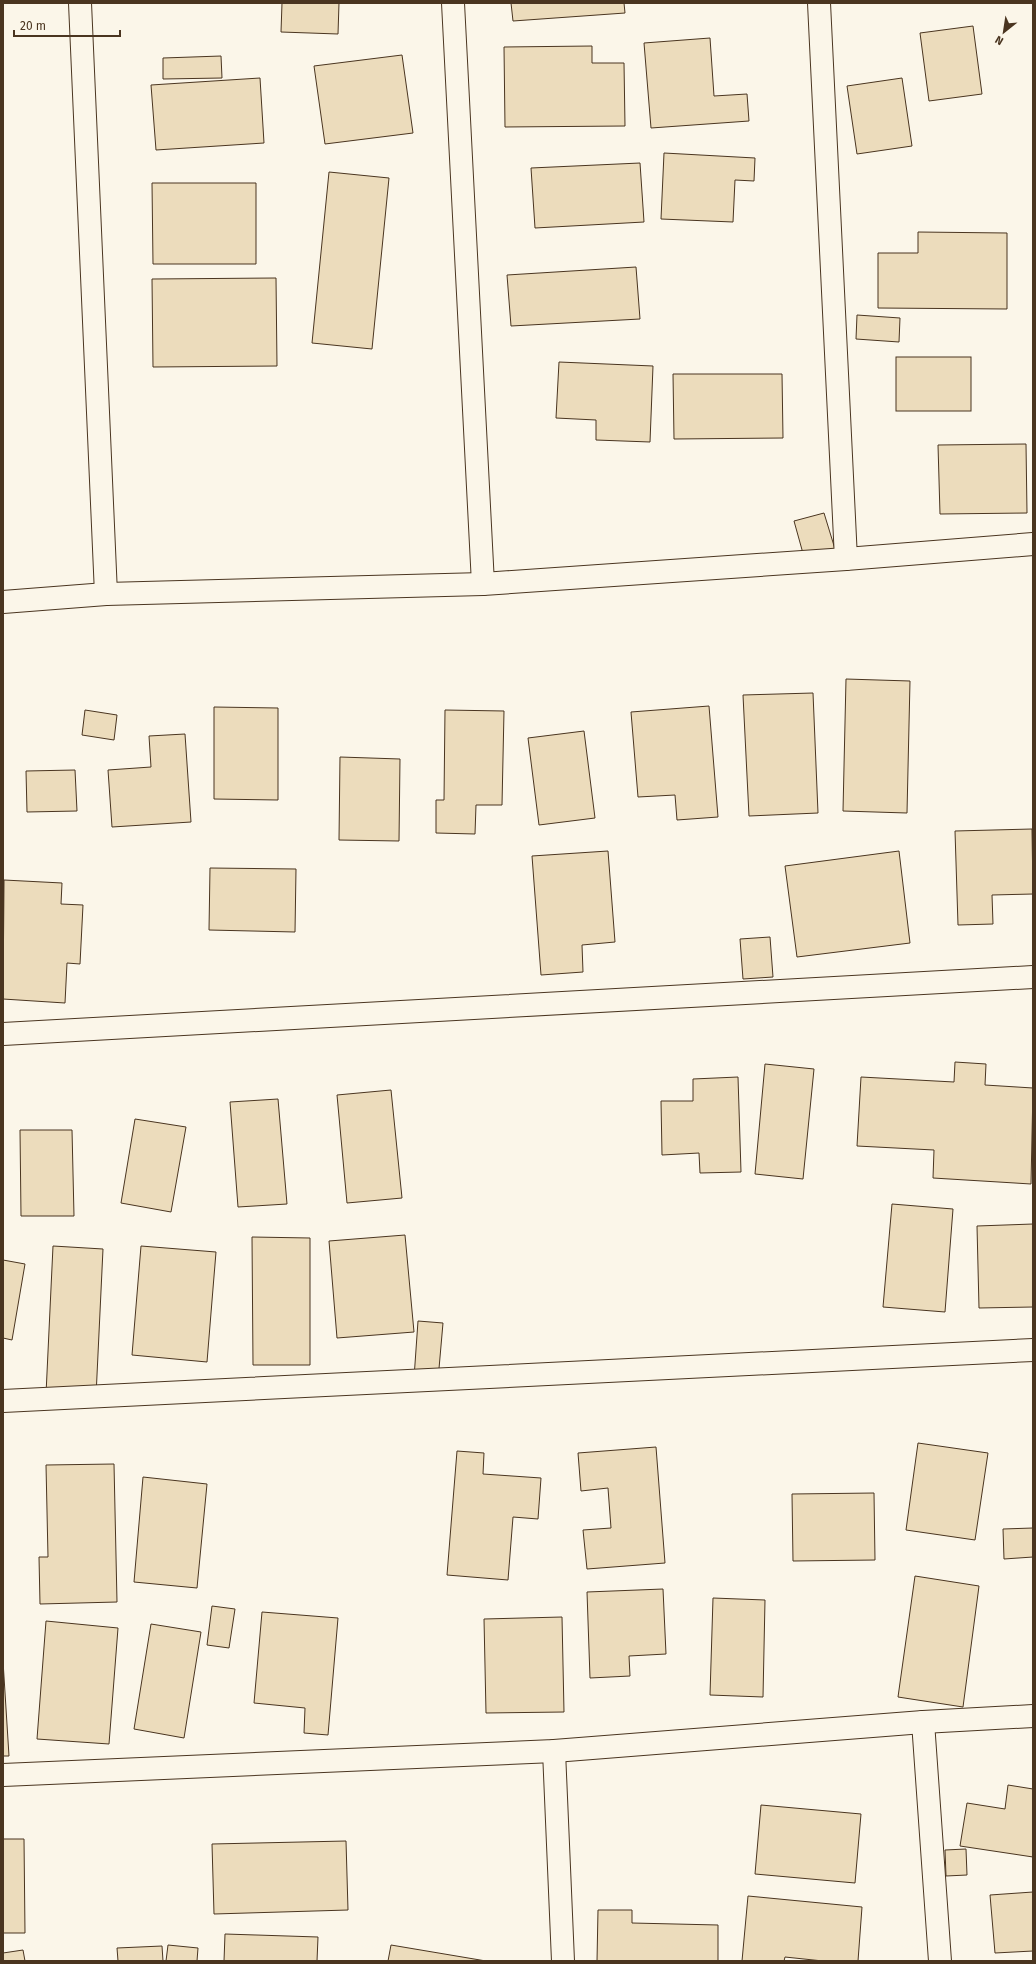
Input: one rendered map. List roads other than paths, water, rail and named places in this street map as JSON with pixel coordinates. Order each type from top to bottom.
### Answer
[{"type":"street","points":[[80,3],[106,594]]},
{"type":"street","points":[[454,3],[483,584]]},
{"type":"street","points":[[819,3],[846,560]]},
{"type":"street","points":[[3,602],[106,594],[483,584],[846,560],[1033,544]]},
{"type":"street","points":[[3,1034],[1033,977]]},
{"type":"street","points":[[3,1401],[1033,1350]]},
{"type":"street","points":[[3,1775],[554,1751],[923,1722],[1033,1716]]},
{"type":"street","points":[[923,1722],[940,1961]]},
{"type":"street","points":[[554,1751],[562,1961]]}]
